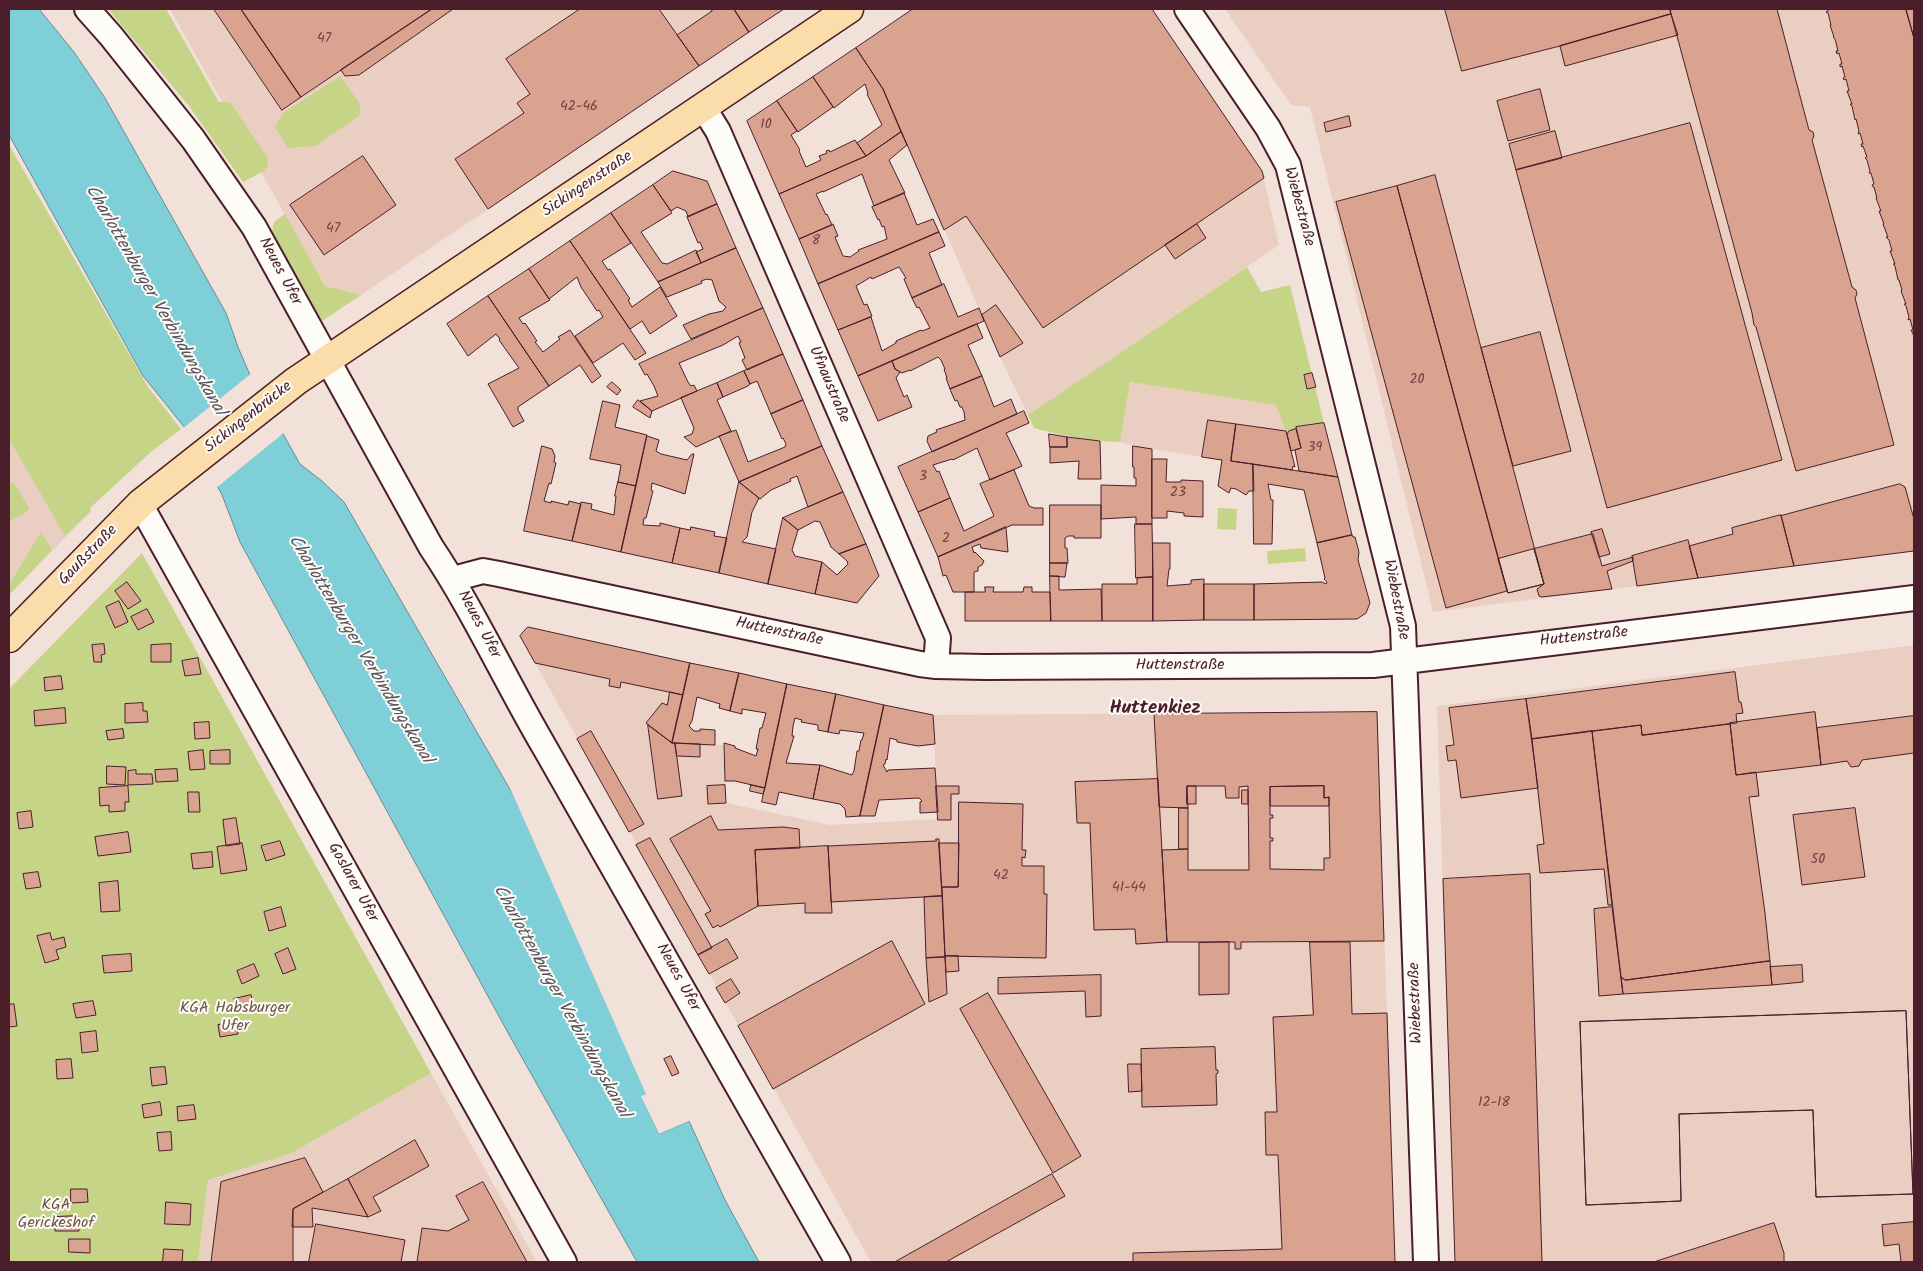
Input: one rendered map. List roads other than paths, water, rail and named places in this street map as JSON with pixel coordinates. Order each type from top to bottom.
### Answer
[{"type":"main road","name":"Sickingenstraße","points":[[327,360],[849,9]]},
{"type":"main road","name":"Sickingenbrücke","points":[[173,478],[296,381],[327,360]]},
{"type":"main road","name":"Gaußstraße","points":[[9,638],[140,504],[173,478]]},
{"type":"street","name":"Neues Ufer","points":[[87,9],[148,82],[240,203],[254,226],[431,547],[453,579],[538,737],[838,1262]]},
{"type":"street","name":"Wiebestraße","points":[[1187,9],[1268,128],[1288,165],[1403,626],[1426,1262]]},
{"type":"street","name":"Ufnaustraße","points":[[704,108],[718,131],[938,638],[936,666]]},
{"type":"street","name":"Goslarer Ufer","points":[[140,504],[564,1262]]},
{"type":"street","name":"Huttenstraße","points":[[453,579],[483,571],[936,666],[1053,668],[1354,665],[1405,661],[1914,598]]},
{"type":"water","name":"Charlottenburger Verbindungskanal","points":[[9,9],[39,9],[74,52],[105,98],[226,313],[250,375],[300,464],[322,481],[344,502],[515,798],[647,1094],[642,1096],[659,1134],[689,1121],[725,1200],[759,1262],[637,1262],[507,1031],[240,542],[222,495],[185,428],[143,376],[9,135]]},
{"type":"district","name":"Huttenkiez","points":[[1155,710]]},
{"type":"park label","name":"KGA Habsburger Ufer","points":[[235,1018]]},
{"type":"park label","name":"KGA Gerickeshof","points":[[56,1215]]}]
